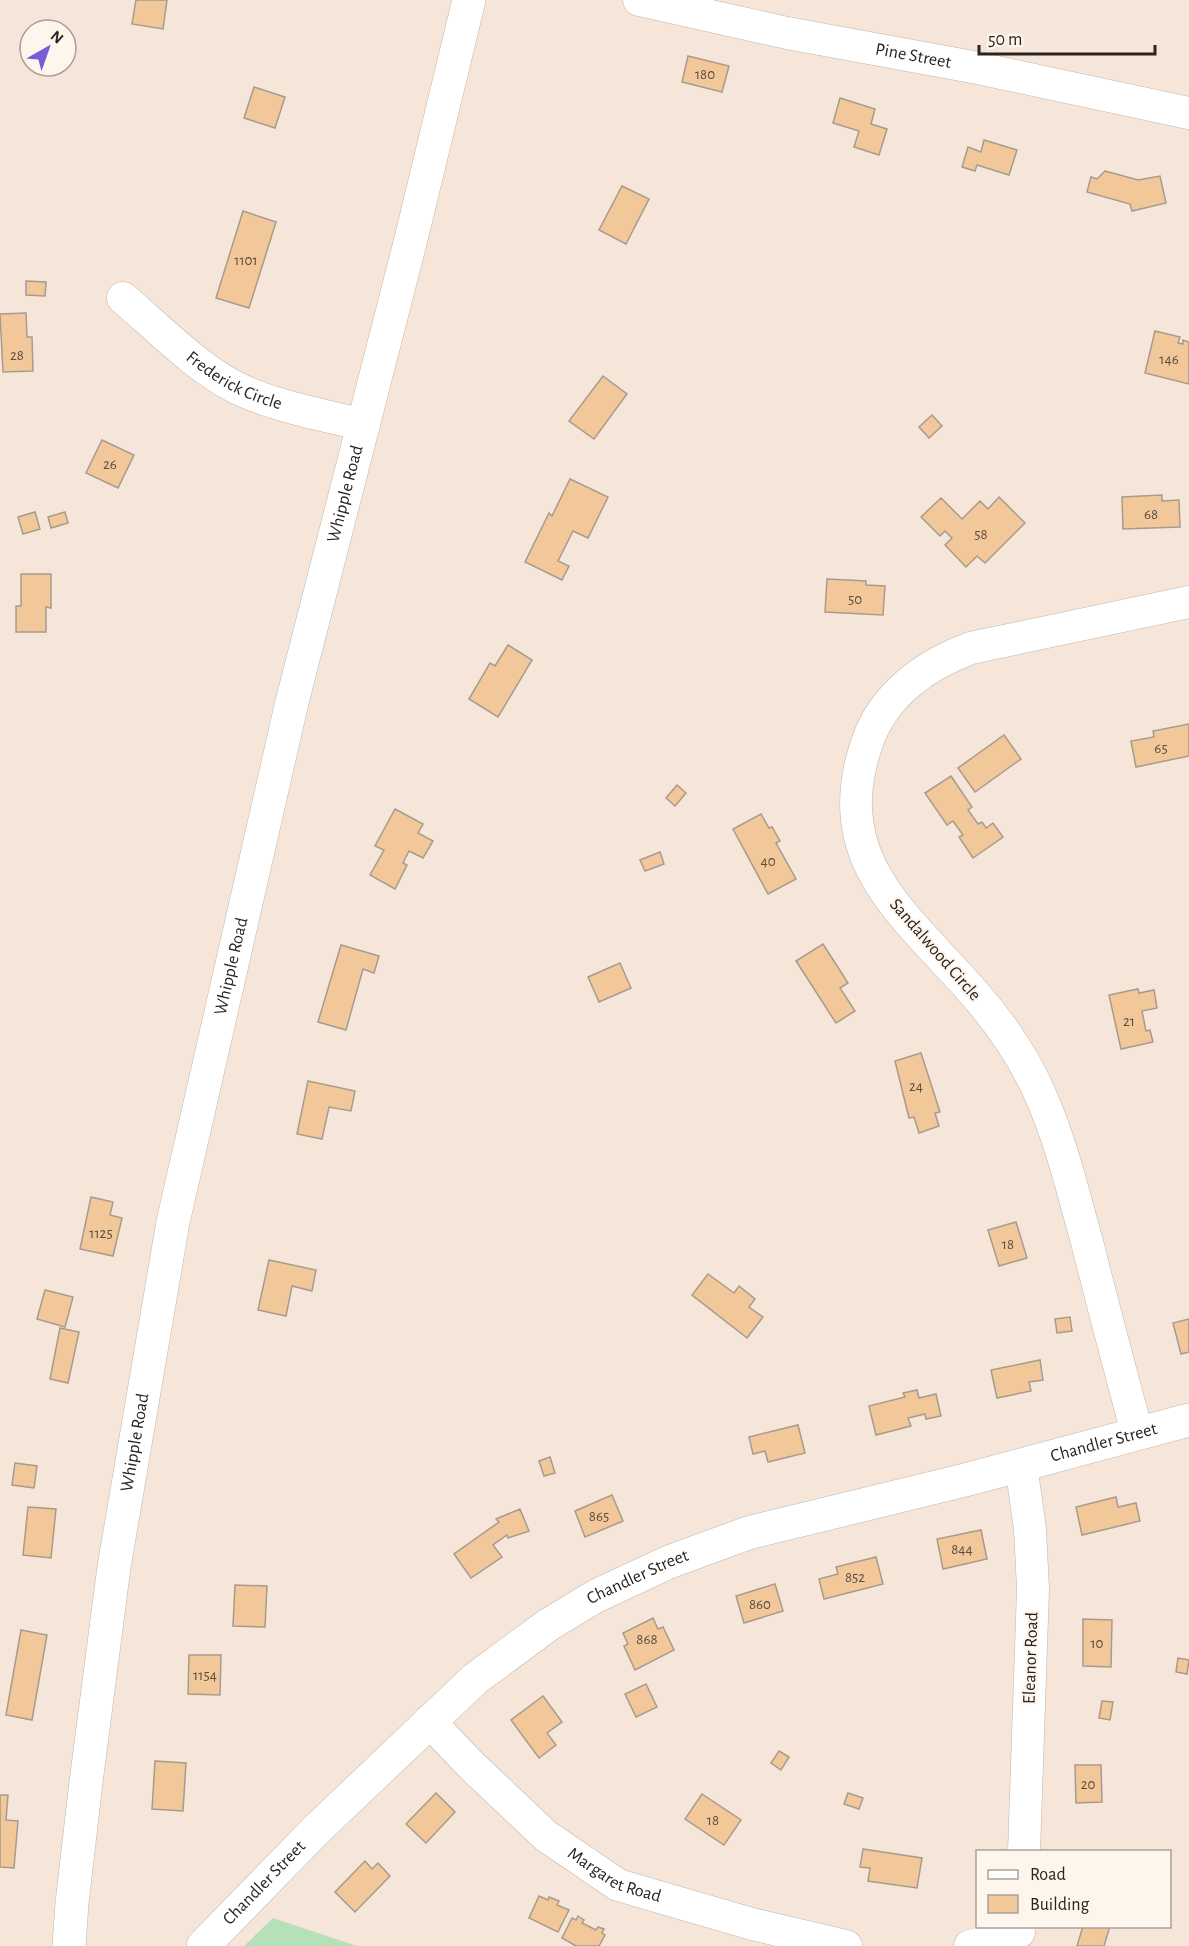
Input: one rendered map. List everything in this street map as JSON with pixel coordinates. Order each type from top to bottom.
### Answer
[{"type":"main road","name":"Whipple Road","points":[[69,1946],[86,1782],[114,1567],[173,1222],[292,702],[364,425],[469,0]]},
{"type":"main road","name":"Chandler Street","points":[[203,1946],[316,1830],[475,1679],[548,1625],[596,1596],[669,1562],[748,1533],[1021,1465],[1189,1420]]},
{"type":"street","name":"Pine Street","points":[[639,0],[787,33],[978,68],[1189,113]]},
{"type":"street","name":"Frederick Circle","points":[[123,298],[199,363],[235,387],[284,405],[364,425]]},
{"type":"street","name":"Sandalwood Circle","points":[[1137,1433],[1064,1157],[1040,1094],[1024,1062],[1003,1030],[967,986],[898,912],[868,865],[858,830],[856,805],[860,769],[875,724],[903,688],[927,669],[950,655],[971,648],[1189,602]]},
{"type":"street","name":"Eleanor Road","points":[[1021,1465],[1030,1529],[1033,1589],[1024,1850]]},
{"type":"street","name":"Margaret Road","points":[[429,1721],[471,1765],[546,1836],[618,1885],[752,1924],[846,1946]]},
{"type":"street","points":[[970,1946],[1018,1935]]},
{"type":"green space","points":[[273,1918],[357,1946],[244,1946]]},
{"type":"building","points":[[136,0],[167,0],[163,29],[132,24]]},
{"type":"building","points":[[688,56],[729,66],[722,92],[682,82]]},
{"type":"building","points":[[254,87],[285,97],[275,128],[244,118]]},
{"type":"building","points":[[840,98],[875,109],[871,124],[887,129],[879,155],[854,147],[859,131],[833,123]]},
{"type":"building","points":[[984,140],[1017,150],[1009,175],[977,165],[975,171],[962,167],[968,147],[981,152]]},
{"type":"building","points":[[1105,171],[1138,180],[1160,176],[1166,203],[1132,211],[1130,204],[1087,192],[1091,177],[1097,179]]},
{"type":"building","points":[[622,186],[649,199],[626,244],[599,230]]},
{"type":"building","points":[[243,211],[276,222],[249,308],[216,298]]},
{"type":"building","points":[[26,281],[46,282],[45,296],[26,295]]},
{"type":"building","points":[[26,313],[27,337],[32,337],[33,371],[3,372],[0,314]]},
{"type":"building","points":[[1155,331],[1180,337],[1178,343],[1183,344],[1183,340],[1189,342],[1189,384],[1145,373]]},
{"type":"building","points":[[603,376],[627,394],[594,439],[569,421]]},
{"type":"building","points":[[932,415],[942,426],[929,438],[919,427]]},
{"type":"building","points":[[102,440],[134,455],[118,488],[86,473]]},
{"type":"building","points":[[570,479],[608,497],[588,538],[573,531],[558,561],[569,566],[562,580],[525,562],[549,513],[552,516]]},
{"type":"building","points":[[1162,495],[1162,501],[1179,500],[1180,527],[1123,529],[1122,497]]},
{"type":"building","points":[[999,497],[1025,523],[985,563],[977,556],[966,567],[945,545],[952,538],[945,531],[940,536],[921,517],[941,498],[962,519],[980,501],[988,509]]},
{"type":"building","points":[[35,512],[40,529],[23,534],[18,517]]},
{"type":"building","points":[[65,512],[68,523],[51,528],[48,517]]},
{"type":"building","points":[[21,574],[51,574],[51,608],[46,607],[46,632],[16,632],[16,606],[21,606]]},
{"type":"building","points":[[827,579],[866,581],[866,585],[885,586],[883,615],[825,612]]},
{"type":"building","points":[[508,645],[532,660],[498,717],[469,699],[490,663],[495,666]]},
{"type":"building","points":[[1189,724],[1189,756],[1136,767],[1131,741],[1154,737],[1153,731]]},
{"type":"building","points":[[1004,735],[1021,759],[975,792],[958,768]]},
{"type":"building","points":[[951,776],[972,807],[968,810],[978,824],[982,822],[986,828],[993,823],[1003,837],[973,858],[959,837],[963,835],[953,821],[947,825],[925,793]]},
{"type":"building","points":[[677,785],[686,793],[675,806],[666,798]]},
{"type":"building","points":[[395,809],[423,824],[418,833],[433,841],[423,858],[409,851],[403,863],[407,865],[395,889],[370,875],[384,850],[375,846]]},
{"type":"building","points":[[761,814],[780,841],[776,843],[796,879],[768,894],[733,829]]},
{"type":"building","points":[[660,852],[664,864],[645,871],[640,860]]},
{"type":"building","points":[[823,944],[848,983],[840,988],[855,1011],[836,1023],[796,961]]},
{"type":"building","points":[[341,945],[379,956],[374,973],[363,969],[346,1030],[318,1022]]},
{"type":"building","points":[[620,963],[631,988],[599,1002],[588,977]]},
{"type":"building","points":[[1138,989],[1139,993],[1154,990],[1157,1008],[1142,1011],[1146,1031],[1150,1030],[1153,1042],[1121,1049],[1109,995]]},
{"type":"building","points":[[921,1053],[940,1112],[935,1113],[939,1126],[919,1133],[914,1117],[909,1118],[895,1061]]},
{"type":"building","points":[[308,1081],[355,1091],[351,1111],[329,1107],[322,1139],[297,1134]]},
{"type":"building","points":[[91,1197],[113,1202],[110,1215],[122,1218],[113,1256],[80,1249]]},
{"type":"building","points":[[1016,1222],[1027,1258],[999,1266],[988,1230]]},
{"type":"building","points":[[269,1260],[316,1270],[312,1291],[292,1286],[286,1316],[258,1310]]},
{"type":"building","points":[[708,1274],[734,1293],[739,1286],[755,1299],[749,1307],[763,1317],[747,1338],[692,1295]]},
{"type":"building","points":[[45,1290],[73,1297],[65,1327],[37,1319]]},
{"type":"building","points":[[1070,1317],[1072,1331],[1057,1333],[1055,1319]]},
{"type":"building","points":[[1189,1319],[1189,1352],[1181,1354],[1173,1323]]},
{"type":"building","points":[[60,1328],[79,1332],[68,1383],[50,1379]]},
{"type":"building","points":[[1040,1360],[1043,1380],[1029,1382],[1031,1391],[997,1398],[991,1370]]},
{"type":"building","points":[[917,1390],[919,1398],[936,1394],[941,1416],[926,1419],[925,1414],[908,1418],[911,1426],[876,1435],[869,1406],[905,1397],[903,1393]]},
{"type":"building","points":[[798,1425],[805,1453],[768,1462],[765,1451],[753,1454],[749,1437]]},
{"type":"building","points":[[550,1457],[555,1473],[544,1476],[539,1461]]},
{"type":"building","points":[[15,1463],[37,1466],[34,1488],[12,1485]]},
{"type":"building","points":[[612,1495],[623,1521],[585,1537],[575,1511]]},
{"type":"building","points":[[1116,1497],[1118,1507],[1136,1503],[1140,1521],[1082,1535],[1076,1507]]},
{"type":"building","points":[[28,1507],[56,1509],[51,1558],[23,1555]]},
{"type":"building","points":[[520,1509],[529,1531],[508,1538],[507,1535],[493,1545],[502,1557],[471,1578],[454,1554],[499,1522],[496,1519]]},
{"type":"building","points":[[981,1530],[987,1559],[943,1569],[937,1539]]},
{"type":"building","points":[[876,1557],[883,1584],[824,1599],[819,1579],[838,1574],[836,1567]]},
{"type":"building","points":[[775,1584],[783,1611],[744,1623],[736,1596]]},
{"type":"building","points":[[235,1585],[267,1586],[265,1627],[233,1626]]},
{"type":"building","points":[[653,1618],[658,1629],[663,1627],[674,1650],[635,1670],[624,1646],[628,1644],[623,1633]]},
{"type":"building","points":[[1083,1619],[1112,1620],[1111,1667],[1083,1666]]},
{"type":"building","points":[[21,1630],[47,1635],[32,1720],[6,1715]]},
{"type":"building","points":[[189,1655],[221,1655],[220,1695],[188,1694]]},
{"type":"building","points":[[1178,1658],[1189,1660],[1187,1674],[1176,1672]]},
{"type":"building","points":[[646,1684],[657,1707],[636,1717],[625,1694]]},
{"type":"building","points":[[543,1696],[562,1722],[547,1733],[556,1745],[539,1758],[511,1720]]},
{"type":"building","points":[[1102,1701],[1113,1702],[1110,1720],[1099,1718]]},
{"type":"building","points":[[779,1751],[789,1757],[781,1770],[771,1763]]},
{"type":"building","points":[[155,1761],[186,1763],[183,1811],[152,1809]]},
{"type":"building","points":[[1075,1765],[1101,1765],[1102,1802],[1076,1803]]},
{"type":"building","points":[[436,1793],[455,1812],[426,1843],[406,1824]]},
{"type":"building","points":[[848,1793],[863,1798],[859,1809],[844,1804]]},
{"type":"building","points":[[702,1794],[741,1820],[724,1845],[685,1819]]},
{"type":"building","points":[[0,1795],[8,1795],[6,1820],[18,1821],[14,1868],[0,1867]]},
{"type":"building","points":[[863,1849],[922,1858],[917,1888],[868,1881],[870,1868],[860,1867]]},
{"type":"building","points":[[365,1861],[372,1869],[378,1863],[390,1876],[355,1912],[335,1892]]},
{"type":"building","points":[[539,1896],[559,1901],[557,1905],[569,1910],[558,1932],[529,1918]]},
{"type":"building","points":[[578,1916],[584,1920],[582,1923],[596,1930],[598,1927],[604,1929],[602,1933],[605,1935],[599,1946],[576,1946],[562,1938],[572,1918],[576,1920]]},
{"type":"building","points":[[1082,1928],[1109,1928],[1104,1946],[1077,1946]]}]
